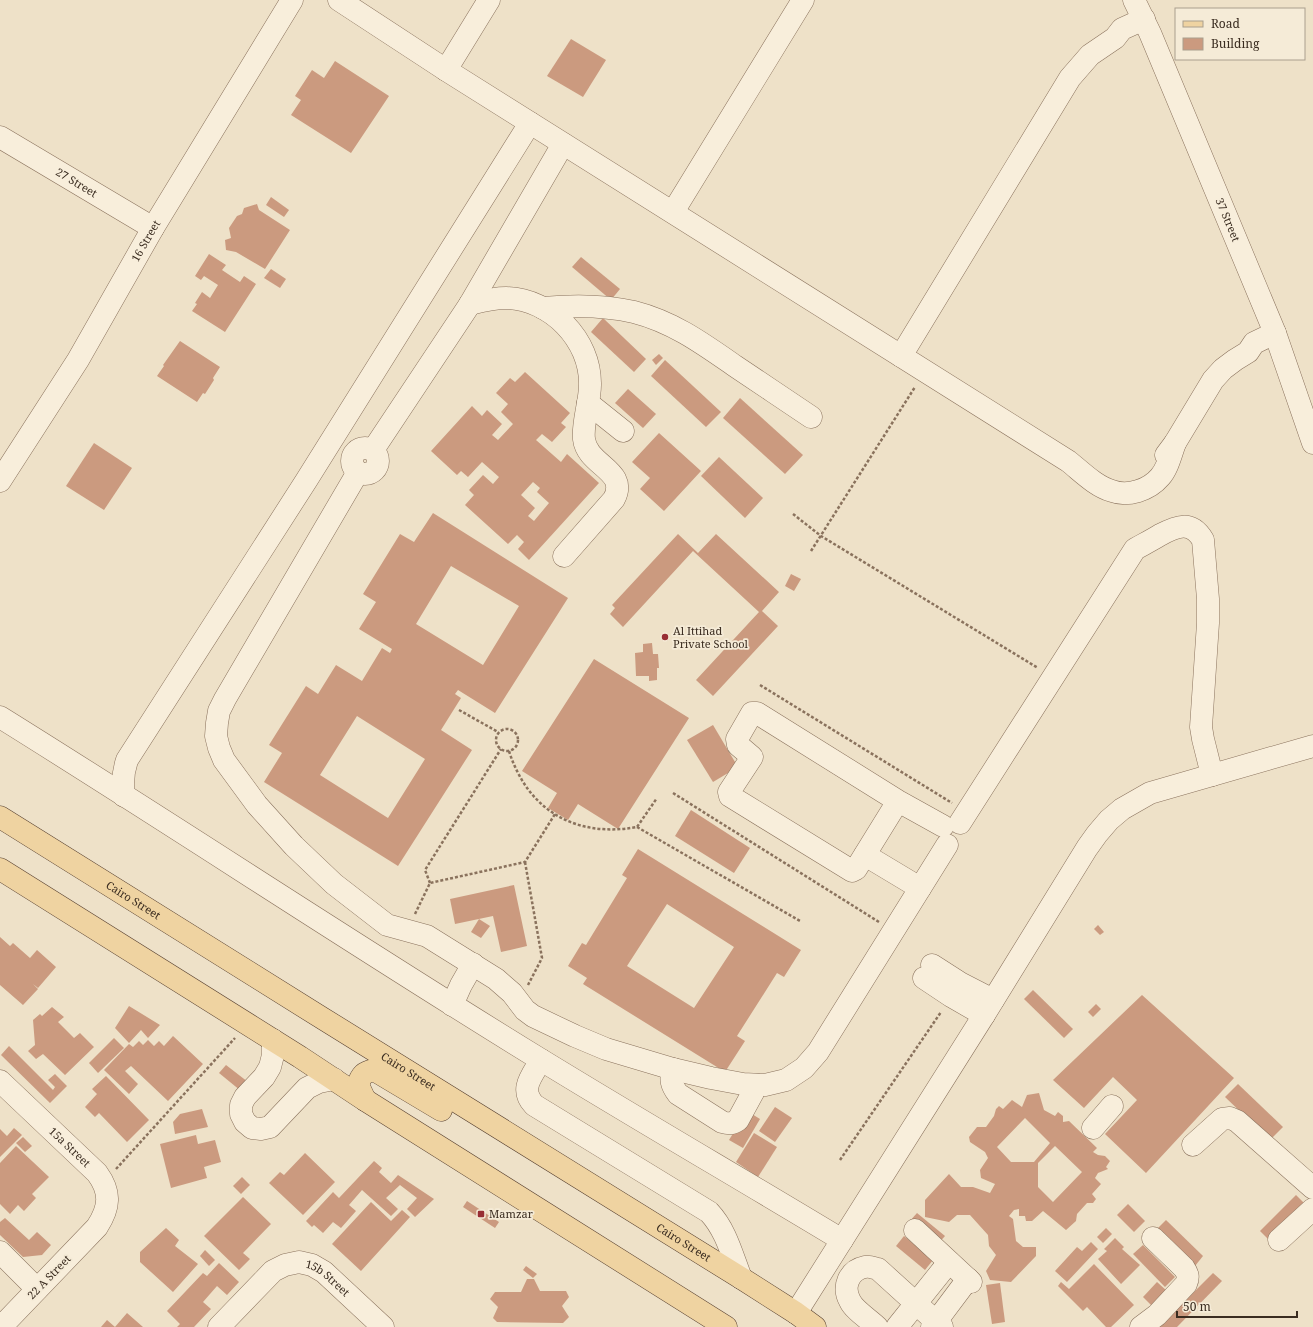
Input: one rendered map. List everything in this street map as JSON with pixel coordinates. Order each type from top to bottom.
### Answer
[{"type":"main road","name":"Cairo Street","points":[[3,815],[796,1313],[815,1327]]},
{"type":"main road","points":[[0,868],[726,1327]]},
{"type":"main road","points":[[365,1100],[358,1086],[360,1077],[366,1072],[374,1070],[553,1176],[568,1183],[602,1192]]},
{"type":"street","name":"16 Street","points":[[0,481],[78,360],[153,228],[292,0]]},
{"type":"street","points":[[339,0],[446,70],[1068,461],[1097,483],[1112,492],[1130,493],[1146,488],[1160,477],[1168,462],[1175,443],[1214,380],[1223,369],[1248,352],[1254,343],[1278,341]]},
{"type":"street","points":[[446,70],[489,0]]},
{"type":"street","points":[[673,212],[803,0]]},
{"type":"street","points":[[901,356],[1070,78],[1090,55],[1115,38],[1122,29],[1143,17]]},
{"type":"street","name":"37 Street","points":[[1143,17],[1278,341],[1313,443]]},
{"type":"street","points":[[124,796],[122,786],[127,760],[306,481],[530,123]]},
{"type":"street","name":"27 Street","points":[[0,137],[153,228]]},
{"type":"street","points":[[564,144],[470,304],[373,450],[378,459],[376,469],[372,473],[368,474],[358,472],[219,711],[216,736],[224,760],[257,805],[294,846],[334,884],[387,925],[397,929],[408,930],[427,936],[473,964],[504,985],[525,1010],[533,1016],[606,1049],[673,1069],[743,1084],[765,1085],[786,1080],[804,1068],[818,1052],[894,932],[954,827],[1054,677],[1135,549],[1177,527],[1189,527],[1200,534],[1204,540],[1208,599],[1207,654],[1201,727],[1212,775]]},
{"type":"street","points":[[470,304],[488,299],[507,298],[526,301],[543,308],[559,318],[572,332],[582,348],[588,366],[590,385],[584,432],[586,447],[589,454],[613,475],[618,487],[614,499],[564,556]]},
{"type":"street","points":[[543,308],[574,306],[604,307],[634,312],[663,322],[690,335],[811,416]]},
{"type":"street","points":[[588,403],[623,431]]},
{"type":"street","points":[[898,801],[856,869],[852,871],[730,796],[729,792],[752,757],[738,745],[737,740],[739,734],[752,714],[757,713],[898,801],[954,827]]},
{"type":"street","points":[[0,717],[92,774],[124,796],[452,1005],[842,1240]]},
{"type":"street","points":[[796,1313],[1087,848],[1109,820],[1122,809],[1150,793],[1313,746]]},
{"type":"street","points":[[92,774],[109,769],[127,760]]},
{"type":"street","points":[[865,855],[920,888]]},
{"type":"street","points":[[452,1005],[473,964]]},
{"type":"street","points":[[928,972],[960,983],[988,1008],[951,996],[928,972]]},
{"type":"street","points":[[273,1040],[273,1055],[270,1067],[264,1077],[245,1097],[241,1105],[241,1114],[245,1122],[252,1128],[261,1129],[270,1127],[307,1088],[319,1082],[334,1079]]},
{"type":"street","points":[[541,1060],[528,1083],[528,1096],[534,1105],[709,1212],[724,1231],[740,1278]]},
{"type":"street","points":[[673,1069],[671,1082],[678,1094],[722,1122],[728,1124],[738,1120],[757,1085]]},
{"type":"street","name":"15a Street","points":[[0,1081],[97,1173],[104,1183]]},
{"type":"street","points":[[1093,1128],[1112,1106]]},
{"type":"street","points":[[1193,1145],[1222,1119],[1230,1118],[1237,1121],[1313,1188]]},
{"type":"street","name":"22 A Street","points":[[1,1327],[97,1227],[104,1217],[107,1206],[107,1194],[104,1183]]},
{"type":"street","points":[[1278,1240],[1313,1209]]},
{"type":"street","points":[[877,1327],[850,1302],[846,1291],[848,1280],[855,1271],[866,1267],[878,1269],[916,1303],[937,1325],[970,1281],[915,1230]]},
{"type":"street","points":[[1141,1327],[1157,1315],[1186,1284],[1188,1279],[1188,1273],[1184,1268],[1153,1238]]},
{"type":"street","points":[[0,1252],[38,1289]]},
{"type":"street","name":"15b Street","points":[[219,1327],[273,1271],[285,1265],[299,1262],[312,1265],[324,1272],[383,1327]]},
{"type":"street","points":[[897,1327],[949,1262]]},
{"type":"path","points":[[811,551],[925,371]]},
{"type":"path","points":[[793,514],[821,536],[1054,677]]},
{"type":"path","points":[[760,685],[954,827]]},
{"type":"path","points":[[459,710],[498,732]]},
{"type":"path","points":[[508,728],[514,730],[519,739],[518,745],[510,751],[501,749],[497,746],[496,741],[498,732],[508,728]]},
{"type":"path","points":[[408,930],[430,883],[425,870],[501,749]]},
{"type":"path","points":[[510,751],[514,764],[526,788],[539,802],[555,814],[567,821],[594,829],[609,830],[637,827],[800,922]]},
{"type":"path","points":[[672,793],[894,932]]},
{"type":"path","points":[[637,827],[657,798]]},
{"type":"path","points":[[519,1002],[542,958],[525,862],[555,814]]},
{"type":"path","points":[[430,883],[525,862]]},
{"type":"path","points":[[840,1160],[951,996]]},
{"type":"path","points":[[104,1183],[248,1025]]},
{"type":"building","points":[[571,39],[606,60],[583,97],[547,76]]},
{"type":"building","points":[[335,61],[389,96],[351,153],[291,115],[301,100],[295,96],[312,70],[324,78]]},
{"type":"building","points":[[271,197],[289,210],[284,217],[266,205]]},
{"type":"building","points":[[257,204],[259,210],[290,230],[265,269],[236,252],[226,250],[225,240],[231,238],[229,228],[237,216],[242,214],[244,208]]},
{"type":"building","points":[[209,254],[226,265],[222,270],[240,282],[244,276],[256,284],[225,332],[192,311],[202,292],[210,298],[218,285],[204,276],[201,280],[195,276]]},
{"type":"building","points":[[581,257],[620,289],[611,300],[572,267]]},
{"type":"building","points":[[271,269],[286,279],[280,288],[264,278]]},
{"type":"building","points":[[603,318],[646,359],[634,372],[591,332]]},
{"type":"building","points":[[180,341],[220,367],[205,394],[203,393],[197,402],[157,376]]},
{"type":"building","points":[[659,354],[663,358],[656,365],[652,360]]},
{"type":"building","points":[[665,360],[721,412],[706,427],[651,376]]},
{"type":"building","points":[[525,372],[570,413],[561,423],[566,427],[552,442],[542,434],[536,440],[561,462],[567,454],[599,483],[529,560],[518,549],[524,542],[517,535],[508,544],[465,505],[474,495],[469,490],[483,475],[493,484],[499,477],[482,462],[468,477],[461,471],[457,475],[431,451],[472,406],[482,416],[487,410],[502,424],[492,435],[498,440],[513,424],[501,412],[508,404],[496,393],[510,378],[515,382]],"holes":[[[533,482],[540,488],[537,492],[549,503],[534,521],[528,516],[535,508],[521,495]]]},
{"type":"building","points":[[628,389],[656,414],[643,428],[615,403]]},
{"type":"building","points":[[740,398],[803,455],[785,474],[723,418]]},
{"type":"building","points":[[659,433],[701,471],[664,511],[640,489],[650,478],[632,462]]},
{"type":"building","points":[[94,443],[132,468],[104,510],[66,486]]},
{"type":"building","points":[[719,457],[763,498],[745,518],[701,476]]},
{"type":"building","points":[[433,513],[568,598],[495,713],[458,690],[455,694],[461,698],[441,730],[472,750],[398,866],[264,782],[282,753],[269,745],[306,686],[318,694],[336,665],[362,681],[382,648],[390,653],[392,649],[359,629],[376,602],[363,594],[400,534],[414,542]],"holes":[[[451,566],[519,606],[483,665],[416,624]],[[357,716],[425,759],[388,818],[320,775]]]},
{"type":"building","points":[[678,534],[698,553],[716,534],[779,592],[762,611],[778,626],[713,696],[696,680],[759,612],[693,551],[623,627],[610,614],[615,608],[612,605]]},
{"type":"building","points":[[791,574],[801,579],[794,591],[785,586]]},
{"type":"building","points":[[652,643],[653,654],[658,654],[659,668],[657,668],[657,680],[649,681],[649,676],[636,676],[635,653],[643,652],[643,644]]},
{"type":"building","points":[[594,659],[689,718],[618,829],[578,804],[568,820],[548,808],[557,793],[522,771]]},
{"type":"building","points":[[713,725],[738,767],[713,782],[687,740]]},
{"type":"building","points":[[691,810],[750,848],[734,873],[675,836]]},
{"type":"building","points":[[638,849],[801,950],[784,977],[777,973],[737,1036],[745,1041],[725,1072],[583,984],[587,978],[568,966],[582,943],[586,945],[627,878],[622,875]],"holes":[[[667,904],[734,947],[694,1008],[627,966]]]},
{"type":"building","points":[[514,885],[527,946],[501,952],[493,916],[455,924],[450,899]]},
{"type":"building","points":[[479,919],[490,926],[481,938],[471,932]]},
{"type":"building","points":[[1098,925],[1104,932],[1100,935],[1094,929]]},
{"type":"building","points":[[0,937],[10,946],[13,943],[30,958],[37,950],[56,967],[38,988],[33,984],[38,989],[23,1005],[0,985]]},
{"type":"building","points":[[1033,990],[1073,1029],[1064,1038],[1024,999]]},
{"type":"building","points":[[1142,995],[1234,1078],[1146,1173],[1105,1134],[1137,1100],[1113,1077],[1084,1108],[1053,1080]]},
{"type":"building","points":[[1096,1004],[1101,1009],[1093,1017],[1088,1012]]},
{"type":"building","points":[[129,1006],[160,1025],[148,1038],[141,1030],[129,1043],[115,1028]]},
{"type":"building","points":[[52,1007],[64,1017],[58,1022],[74,1038],[80,1033],[94,1047],[65,1075],[43,1054],[36,1059],[28,1051],[35,1045],[33,1020],[40,1014],[42,1016]]},
{"type":"building","points":[[173,1036],[203,1064],[168,1101],[131,1066],[125,1071],[138,1084],[129,1094],[104,1070],[129,1044],[133,1047],[139,1041],[143,1045],[148,1040],[154,1046],[159,1041],[164,1046]]},
{"type":"building","points":[[114,1038],[124,1048],[98,1073],[89,1063]]},
{"type":"building","points":[[9,1046],[53,1090],[55,1087],[48,1080],[55,1074],[67,1086],[50,1103],[1,1055]]},
{"type":"building","points":[[226,1065],[248,1082],[241,1091],[219,1073]]},
{"type":"building","points":[[106,1076],[149,1120],[127,1142],[99,1113],[95,1117],[85,1107],[97,1094],[92,1089]]},
{"type":"building","points":[[1238,1084],[1283,1127],[1270,1140],[1225,1097]]},
{"type":"building","points":[[1039,1093],[1044,1110],[1055,1116],[1058,1112],[1063,1116],[1063,1122],[1069,1121],[1097,1148],[1093,1152],[1098,1155],[1105,1156],[1110,1161],[1106,1167],[1108,1169],[1098,1173],[1095,1178],[1101,1184],[1092,1194],[1096,1199],[1093,1203],[1087,1203],[1077,1214],[1076,1221],[1066,1230],[1043,1211],[1032,1221],[1026,1221],[1025,1216],[1019,1216],[1019,1209],[1014,1210],[1009,1216],[1013,1219],[1016,1241],[1023,1247],[1036,1247],[1036,1256],[1011,1282],[990,1280],[986,1271],[996,1255],[989,1246],[988,1235],[970,1215],[957,1215],[949,1222],[925,1217],[925,1200],[949,1174],[961,1187],[973,1187],[990,1193],[995,1184],[981,1178],[980,1170],[988,1158],[985,1152],[970,1142],[969,1137],[977,1127],[986,1127],[999,1106],[1003,1109],[1012,1100],[1022,1107],[1027,1095]],"holes":[[[1025,1118],[1050,1143],[1034,1162],[1011,1162],[997,1147]],[[1055,1146],[1082,1172],[1053,1202],[1038,1187],[1038,1163]]]},
{"type":"building","points":[[775,1107],[792,1118],[775,1142],[759,1131]]},
{"type":"building","points":[[202,1109],[208,1127],[175,1134],[173,1122],[180,1114]]},
{"type":"building","points":[[747,1111],[760,1119],[743,1148],[729,1140]]},
{"type":"building","points":[[14,1128],[22,1135],[0,1157],[0,1129],[7,1136]]},
{"type":"building","points":[[754,1133],[777,1147],[758,1177],[736,1162]]},
{"type":"building","points":[[196,1135],[198,1144],[215,1140],[221,1162],[204,1167],[207,1178],[171,1188],[160,1144]]},
{"type":"building","points":[[23,1137],[32,1146],[25,1152],[16,1143]]},
{"type":"building","points":[[16,1146],[49,1177],[32,1194],[36,1198],[24,1211],[18,1205],[10,1214],[0,1204],[0,1163]]},
{"type":"building","points":[[305,1153],[335,1182],[303,1215],[269,1183],[280,1172],[284,1175]]},
{"type":"building","points":[[374,1161],[382,1168],[379,1172],[391,1183],[398,1175],[434,1199],[415,1217],[407,1209],[417,1198],[400,1185],[386,1198],[398,1209],[391,1216],[362,1190],[349,1205],[356,1211],[341,1228],[333,1222],[323,1233],[314,1225],[312,1227],[306,1221],[333,1192],[339,1198]]},
{"type":"building","points":[[242,1177],[250,1185],[241,1194],[233,1186]]},
{"type":"building","points":[[1296,1195],[1306,1205],[1270,1241],[1260,1231]]},
{"type":"building","points":[[243,1197],[271,1224],[243,1253],[250,1259],[239,1270],[204,1236]]},
{"type":"building","points":[[467,1201],[499,1222],[495,1228],[463,1207]]},
{"type":"building","points":[[371,1202],[391,1221],[402,1210],[410,1217],[361,1271],[332,1244]]},
{"type":"building","points":[[1128,1204],[1145,1221],[1134,1232],[1117,1215]]},
{"type":"building","points":[[917,1213],[945,1236],[937,1245],[909,1222]]},
{"type":"building","points":[[5,1218],[29,1240],[37,1232],[51,1245],[42,1255],[23,1257],[0,1235],[0,1222]]},
{"type":"building","points":[[1166,1220],[1203,1256],[1195,1266],[1157,1229]]},
{"type":"building","points":[[166,1228],[179,1240],[175,1246],[198,1264],[173,1292],[140,1262],[140,1252]]},
{"type":"building","points":[[1106,1228],[1112,1234],[1103,1243],[1097,1237]]},
{"type":"building","points":[[904,1236],[933,1260],[925,1270],[896,1246]]},
{"type":"building","points":[[1115,1238],[1124,1247],[1122,1249],[1140,1265],[1121,1284],[1098,1259],[1107,1251],[1104,1249]]},
{"type":"building","points":[[1091,1242],[1098,1249],[1067,1282],[1055,1271],[1077,1247],[1082,1251]]},
{"type":"building","points":[[1143,1245],[1175,1277],[1165,1287],[1133,1254]]},
{"type":"building","points":[[205,1250],[215,1260],[209,1266],[200,1256]]},
{"type":"building","points":[[219,1263],[239,1282],[227,1295],[217,1286],[203,1302],[211,1309],[194,1327],[177,1327],[180,1324],[167,1311],[203,1273],[207,1276]]},
{"type":"building","points":[[1094,1264],[1134,1305],[1111,1327],[1106,1327],[1087,1307],[1083,1311],[1058,1286],[1061,1282],[1069,1289]]},
{"type":"building","points":[[526,1266],[537,1274],[533,1278],[523,1270]]},
{"type":"building","points":[[1213,1273],[1222,1281],[1177,1327],[1159,1327]]},
{"type":"building","points":[[527,1279],[534,1279],[540,1291],[566,1291],[569,1297],[562,1306],[569,1317],[563,1323],[497,1322],[493,1318],[498,1307],[490,1299],[495,1292],[521,1292]]},
{"type":"building","points":[[1157,1282],[1167,1291],[1153,1307],[1143,1297]]},
{"type":"building","points":[[1000,1283],[1005,1322],[992,1324],[986,1285]]},
{"type":"building","points":[[127,1313],[143,1327],[115,1327]]},
{"type":"building","points":[[107,1320],[115,1327],[101,1327]]},
{"type":"place","name":"Al Ittihad Private School","points":[[665,637]]},
{"type":"place","name":"Mamzar","points":[[481,1214]]}]
